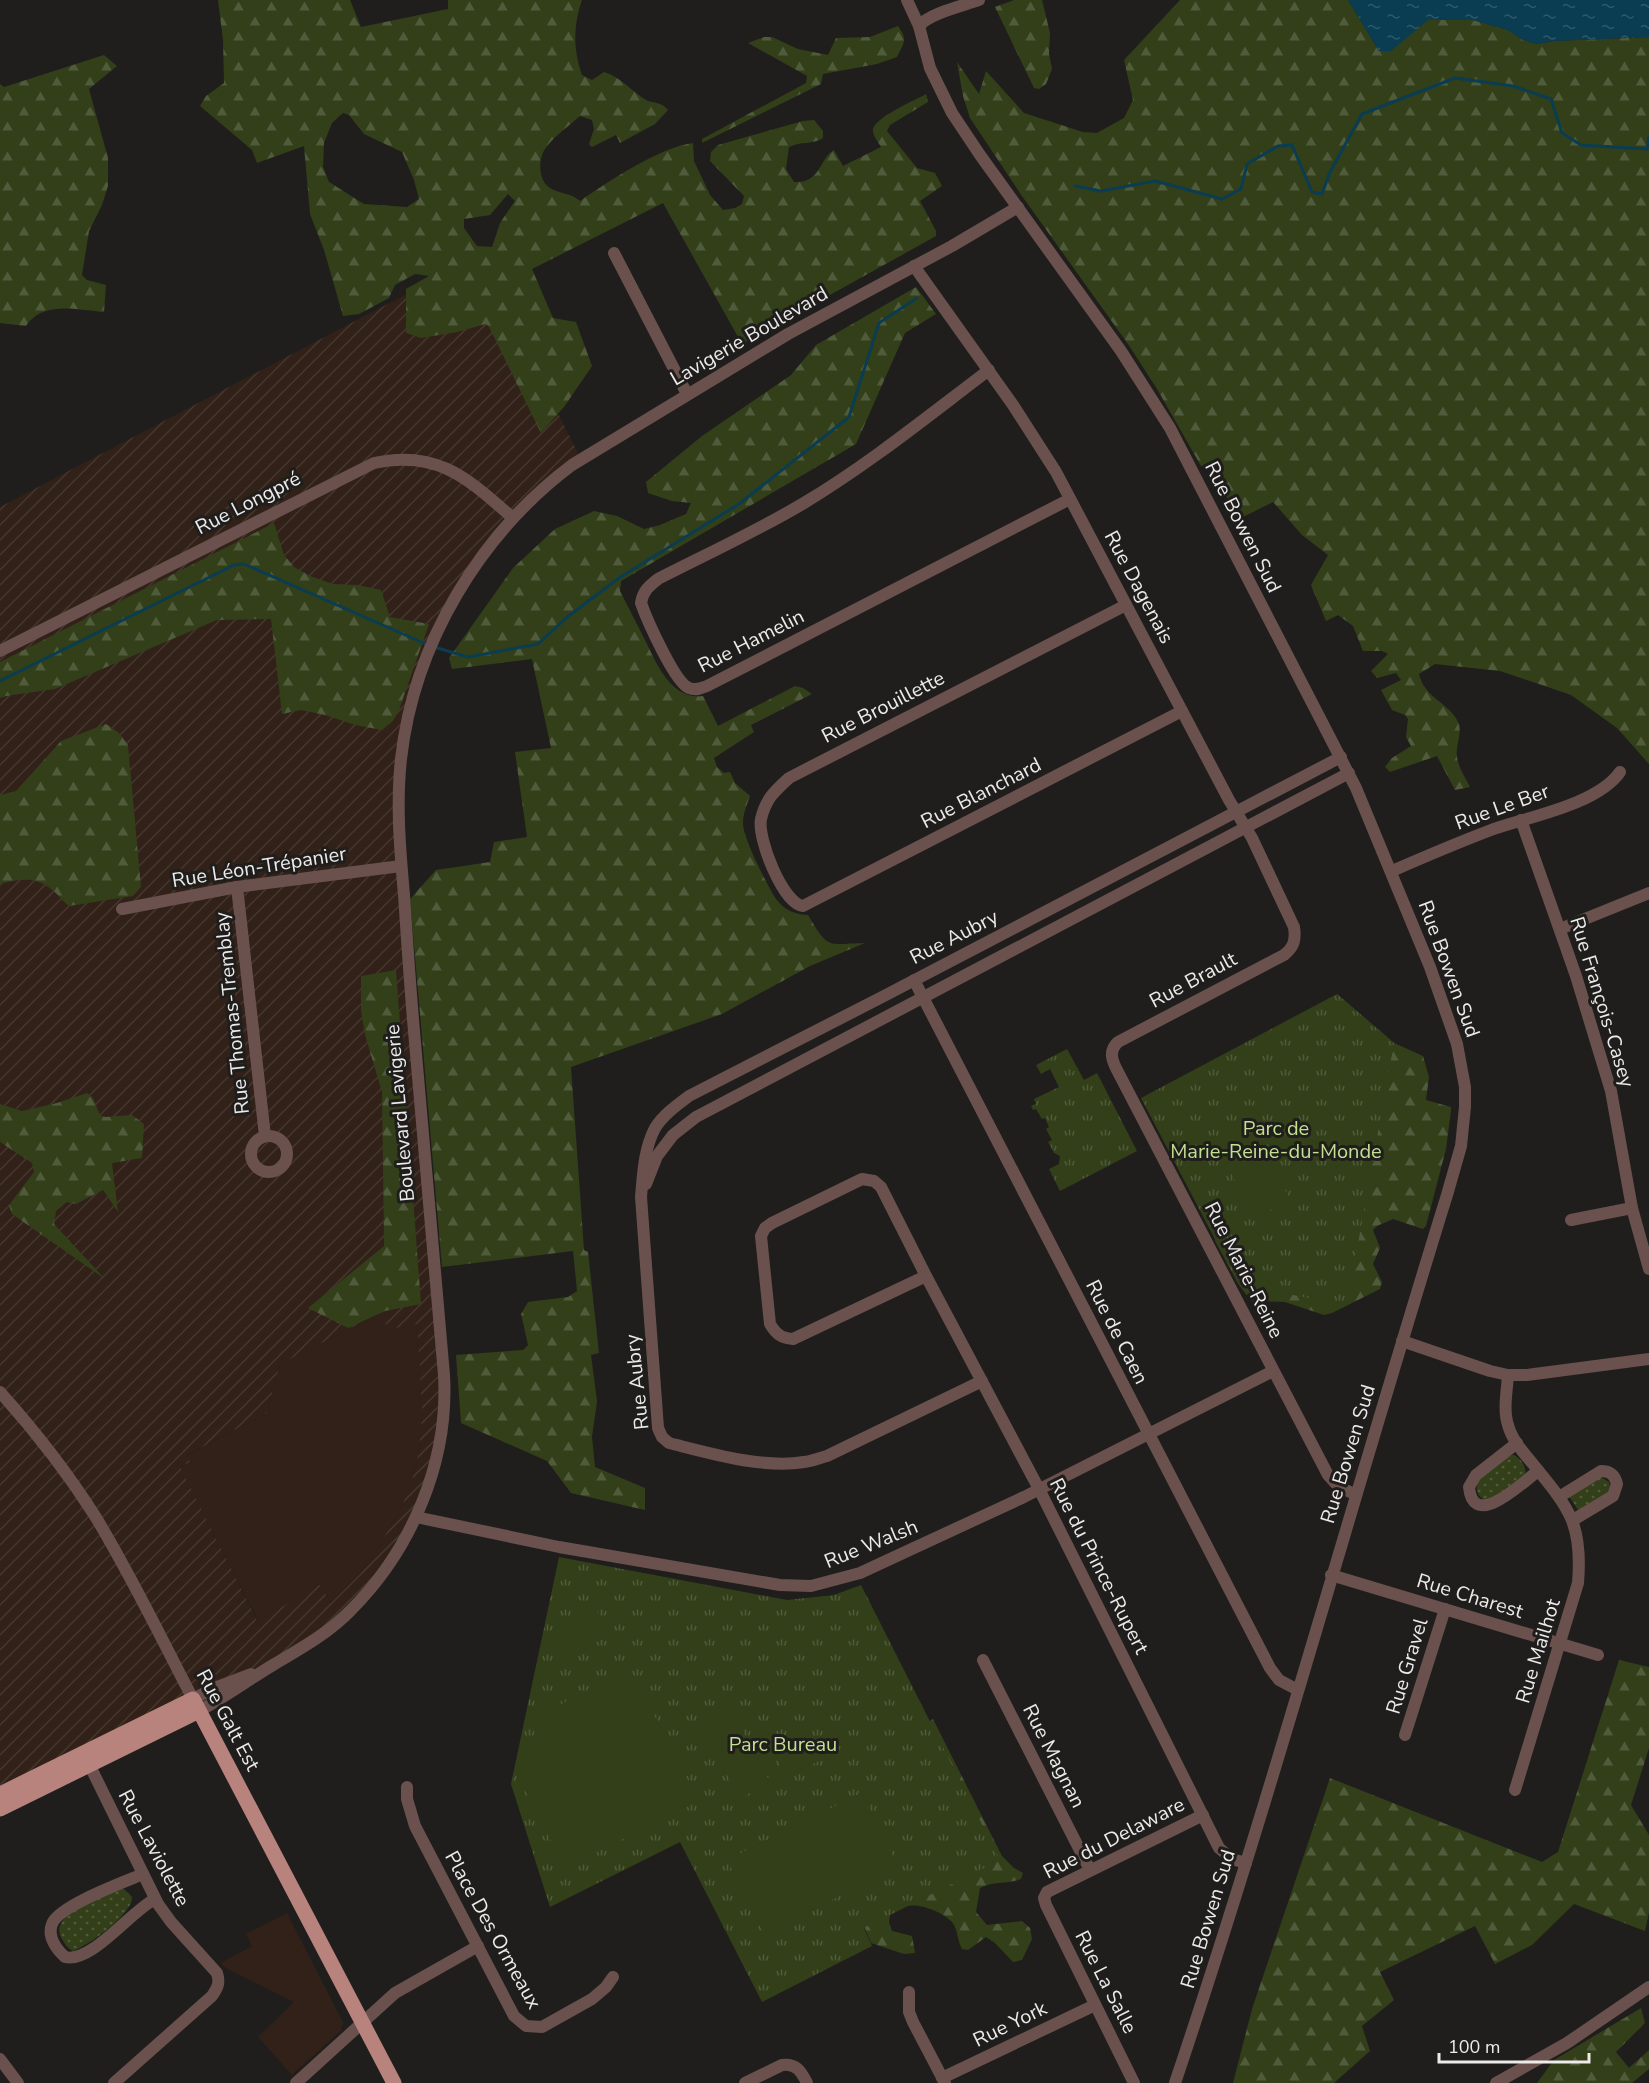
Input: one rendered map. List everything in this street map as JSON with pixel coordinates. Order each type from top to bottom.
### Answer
[{"type":"main road","name":"Boulevard Lavigerie","points":[[0,1794],[86,1759],[196,1705]]},
{"type":"main road","name":"Rue Galt Est","points":[[196,1705],[394,2083]]},
{"type":"main road","name":"Boulevard Lavigerie","points":[[0,1809],[86,1759]]},
{"type":"street","name":"Rue Bowen Sud","points":[[907,0],[919,26],[930,68],[952,113],[1122,351],[1170,428],[1349,773],[1392,871],[1453,1028],[1465,1087],[1463,1128],[1457,1162],[1246,1863],[1175,2083]]},
{"type":"street","points":[[919,26],[933,17],[979,0]]},
{"type":"street","name":"Lavigerie Boulevard","points":[[513,518],[553,479],[687,394],[788,334],[1018,207]]},
{"type":"street","points":[[614,253],[687,394]]},
{"type":"street","name":"Rue Dagenais","points":[[914,266],[1035,438],[1070,498],[1245,826],[1294,927],[1296,936],[1294,944]]},
{"type":"street","name":"Rue Hamelin","points":[[989,370],[858,467],[804,503],[658,579],[647,587],[641,603],[676,676],[689,688],[699,689],[707,686],[1070,498]]},
{"type":"street","name":"Rue Longpré","points":[[0,651],[374,463],[389,460],[418,460],[447,468],[475,485],[513,518]]},
{"type":"street","name":"Boulevard Lavigerie","points":[[196,1705],[214,1688],[272,1666],[333,1627],[351,1611],[369,1592],[390,1562],[416,1517],[431,1480],[443,1428],[446,1400],[401,866],[399,819],[401,759],[410,710],[423,667],[449,608],[470,574],[513,518]]},
{"type":"street","name":"Rue Brouillette","points":[[796,905],[789,898],[765,851],[760,831],[769,795],[789,778],[1126,604]]},
{"type":"street","name":"Rue Blanchard","points":[[796,905],[803,906],[1182,711]]},
{"type":"street","name":"Rue Aubry","points":[[982,1381],[827,1456],[805,1462],[787,1464],[729,1459],[669,1443],[662,1437],[658,1428],[641,1197],[644,1161],[655,1128],[668,1113],[689,1096],[1341,758]]},
{"type":"street","name":"Rue Le Ber","points":[[1392,871],[1489,831],[1594,794],[1614,781],[1620,772]]},
{"type":"street","name":"Rue Aubry","points":[[641,1197],[657,1156],[673,1135],[696,1117],[1349,773]]},
{"type":"street","name":"Rue François-Casey","points":[[1521,820],[1560,929],[1611,1091],[1632,1208],[1649,1269]]},
{"type":"street","name":"Rue Léon-Trépanier","points":[[122,909],[237,887],[401,866]]},
{"type":"street","name":"Rue Thomas-Tremblay","points":[[237,887],[265,1136]]},
{"type":"street","points":[[1560,929],[1649,893]]},
{"type":"street","name":"Rue Brault","points":[[1112,1051],[1118,1042],[1284,955],[1294,944]]},
{"type":"street","name":"Rue de Caen","points":[[914,980],[1269,1668],[1279,1680],[1298,1690]]},
{"type":"street","name":"Rue Marie-Reine","points":[[1112,1051],[1111,1056],[1118,1072],[1328,1476],[1338,1486],[1356,1495]]},
{"type":"street","name":"Rue du Prince-Rupert","points":[[926,1276],[793,1339],[784,1338],[777,1334],[770,1324],[761,1236],[765,1228],[772,1223],[862,1179],[874,1181],[881,1187],[1039,1489],[1219,1848],[1224,1854],[1246,1863]]},
{"type":"street","points":[[1571,1220],[1632,1208]]},
{"type":"street","points":[[1402,1341],[1508,1375],[1527,1375],[1649,1359]]},
{"type":"street","name":"Rue Walsh","points":[[416,1517],[559,1547],[780,1585],[811,1586],[860,1573],[1039,1489],[1273,1371]]},
{"type":"street","name":"Rue Mailhot","points":[[1508,1375],[1506,1417],[1508,1427],[1516,1443],[1559,1497],[1573,1520],[1579,1552],[1578,1583],[1515,1790]]},
{"type":"street","name":"Rue Galt Est","points":[[0,1392],[48,1449],[95,1516],[196,1705]]},
{"type":"street","points":[[1516,1443],[1473,1478],[1469,1487],[1474,1501],[1481,1505],[1494,1504],[1538,1471]]},
{"type":"street","points":[[1559,1497],[1600,1471],[1606,1471],[1614,1476],[1617,1484],[1613,1496],[1573,1520]]},
{"type":"street","name":"Rue Charest","points":[[1331,1575],[1598,1655]]},
{"type":"street","name":"Rue Gravel","points":[[1406,1735],[1445,1609]]},
{"type":"street","name":"Rue Magnan","points":[[983,1660],[1090,1870]]},
{"type":"street","name":"Rue Laviolette","points":[[86,1759],[155,1899],[171,1923],[217,1973],[219,1980],[218,1988],[212,1995],[114,2083]]},
{"type":"street","name":"Place Des Ormeaux","points":[[407,1787],[407,1799],[415,1826],[514,2016],[526,2026],[542,2027],[601,1992],[613,1977]]},
{"type":"street","name":"Rue du Delaware","points":[[1044,1898],[1047,1892],[1203,1815]]},
{"type":"street","points":[[143,1874],[63,1911],[52,1923],[51,1936],[54,1943],[65,1957],[78,1958],[96,1946],[135,1912],[155,1899]]},
{"type":"street","name":"Rue La Salle","points":[[1044,1898],[1134,2083]]},
{"type":"street","points":[[296,2083],[406,1986],[478,1946]]},
{"type":"street","points":[[1496,2083],[1567,2043],[1649,1987]]},
{"type":"street","points":[[909,1992],[909,2012],[943,2080]]},
{"type":"street","name":"Rue York","points":[[943,2080],[1095,2005]]},
{"type":"street","points":[[0,2060],[18,2083]]},
{"type":"street","points":[[745,2083],[782,2065],[793,2064],[807,2083]]},
{"type":"shaded area","points":[[479,256],[581,459],[486,552],[423,667],[399,793],[445,1400],[416,1517],[351,1611],[218,1694],[0,1804],[0,507]],"holes":[[[385,1311],[386,1330],[417,1324],[422,1410],[421,1432],[411,1484],[401,1508],[360,1574],[331,1603],[319,1584],[258,1622],[180,1467],[190,1462],[187,1455],[267,1413],[280,1364]]]},
{"type":"shaded area","points":[[385,1311],[417,1323],[422,1410],[417,1460],[411,1484],[401,1508],[376,1551],[360,1574],[331,1603],[319,1584],[259,1622],[179,1468],[189,1462],[186,1456],[267,1413],[280,1364]]},
{"type":"shaded area","points":[[287,1913],[344,2024],[341,2028],[343,2029],[292,2075],[258,2037],[294,2002],[224,1967],[221,1963],[252,1946],[246,1934]]},
{"type":"green space","points":[[218,0],[350,0],[361,27],[448,9],[448,0],[582,0],[575,37],[582,75],[592,80],[604,72],[610,74],[646,100],[660,104],[668,110],[655,124],[620,143],[616,135],[592,147],[589,144],[594,129],[592,120],[580,116],[552,140],[541,158],[540,170],[543,180],[550,188],[573,196],[580,201],[650,158],[693,143],[694,161],[710,195],[723,210],[735,208],[742,204],[744,196],[710,161],[711,152],[718,145],[803,121],[814,120],[823,131],[823,138],[815,142],[789,147],[786,169],[794,182],[803,181],[815,175],[829,153],[834,150],[843,166],[881,147],[873,134],[876,124],[888,114],[926,94],[928,102],[890,125],[887,131],[917,168],[935,173],[942,186],[920,201],[936,231],[936,236],[742,344],[663,203],[532,269],[553,318],[576,322],[592,366],[564,407],[541,433],[486,324],[421,338],[406,333],[406,289],[429,276],[415,274],[395,285],[389,298],[359,314],[343,316],[324,250],[310,214],[304,146],[257,163],[252,150],[200,106],[206,96],[224,83],[223,40]],"holes":[[[343,113],[349,115],[364,134],[402,152],[419,199],[407,207],[364,204],[329,182],[323,167],[324,143],[332,123]],[[508,194],[515,201],[500,223],[492,247],[477,246],[464,228],[464,219],[490,215]]]},
{"type":"green space","points":[[1014,0],[1042,0],[1050,33],[1049,54],[1052,69],[1046,84],[1039,89],[1034,88],[995,7]]},
{"type":"green space","points":[[1180,0],[1348,0],[1379,51],[1391,50],[1428,20],[1473,20],[1508,30],[1523,40],[1537,44],[1554,41],[1649,37],[1649,764],[1617,728],[1571,695],[1500,671],[1435,664],[1419,674],[1426,688],[1448,708],[1457,720],[1460,729],[1458,761],[1470,787],[1455,790],[1437,756],[1390,772],[1385,767],[1392,758],[1411,746],[1406,737],[1408,719],[1405,715],[1392,710],[1381,690],[1401,680],[1396,673],[1377,678],[1371,671],[1388,654],[1382,651],[1363,651],[1353,626],[1338,615],[1326,621],[1311,585],[1328,555],[1302,535],[1273,502],[1239,519],[1210,468],[1201,466],[1128,344],[1022,196],[970,118],[963,96],[957,62],[979,94],[986,71],[1024,113],[1083,132],[1097,133],[1124,118],[1133,100],[1124,60]]},
{"type":"green space","points":[[898,26],[904,41],[897,57],[877,64],[823,74],[821,84],[702,143],[702,139],[806,83],[807,76],[748,43],[764,37],[772,37],[798,49],[828,55],[836,38],[870,37]]},
{"type":"green space","points":[[104,55],[117,66],[89,89],[108,158],[108,186],[102,205],[89,231],[82,275],[87,280],[106,285],[104,312],[62,308],[42,313],[26,326],[0,323],[0,84],[4,87]]},
{"type":"green space","points":[[916,287],[936,314],[905,333],[856,444],[621,581],[620,591],[659,668],[673,686],[682,692],[691,696],[703,696],[718,726],[795,686],[812,694],[751,725],[754,732],[714,758],[717,767],[724,773],[730,772],[735,783],[750,796],[744,816],[744,830],[756,861],[776,899],[790,911],[808,915],[825,940],[835,944],[865,943],[810,966],[722,1014],[571,1067],[584,1250],[588,1252],[599,1353],[591,1355],[597,1401],[592,1437],[595,1467],[645,1488],[645,1510],[571,1493],[547,1461],[461,1423],[456,1355],[523,1350],[528,1345],[521,1314],[528,1302],[568,1297],[577,1291],[573,1251],[442,1267],[410,899],[436,870],[490,862],[494,842],[527,837],[515,752],[551,748],[532,659],[452,669],[449,658],[513,568],[555,529],[594,511],[617,516],[644,529],[686,514],[691,503],[672,501],[648,493],[646,482],[702,436],[791,375],[816,345]]},
{"type":"green space","points":[[274,523],[284,555],[294,567],[310,576],[333,584],[358,585],[381,590],[390,617],[429,624],[399,710],[393,721],[382,730],[301,710],[282,714],[271,619],[217,620],[55,689],[0,698],[0,662]]},
{"type":"green space","points":[[106,724],[119,733],[128,745],[141,887],[133,896],[69,906],[45,885],[33,880],[0,884],[0,795],[16,791],[61,741]]},
{"type":"green space","points":[[396,970],[421,1304],[385,1311],[348,1328],[308,1308],[384,1246],[382,1092],[365,1035],[361,1010],[361,976]]},
{"type":"green space","name":"Parc de Marie-Reine-du-Monde","points":[[1337,994],[1394,1043],[1423,1056],[1429,1077],[1426,1100],[1451,1107],[1451,1110],[1446,1149],[1426,1226],[1423,1229],[1393,1219],[1377,1226],[1373,1230],[1380,1248],[1373,1264],[1382,1282],[1380,1289],[1324,1315],[1285,1302],[1251,1301],[1239,1285],[1215,1241],[1215,1235]]},
{"type":"green space","name":"Parc de Marie-Reine-du-Monde","points":[[1337,994],[1394,1043],[1347,1305],[1239,1285],[1141,1098]]},
{"type":"green space","points":[[1067,1049],[1084,1080],[1097,1073],[1137,1151],[1060,1191],[1049,1169],[1059,1164],[1060,1156],[1054,1153],[1048,1142],[1052,1140],[1046,1129],[1049,1127],[1045,1118],[1042,1119],[1036,1109],[1033,1110],[1031,1106],[1036,1104],[1034,1099],[1059,1087],[1050,1069],[1041,1074],[1036,1065]]},
{"type":"green space","points":[[87,1093],[93,1098],[100,1115],[105,1117],[132,1115],[144,1124],[142,1158],[112,1163],[118,1212],[103,1190],[76,1204],[67,1202],[56,1211],[54,1224],[105,1279],[12,1214],[9,1205],[34,1172],[32,1163],[0,1142],[0,1104],[22,1111]]},
{"type":"green space","points":[[1255,1131],[1290,1200],[1254,1218],[1219,1149]]},
{"type":"green space","points":[[1513,1455],[1522,1463],[1525,1475],[1496,1496],[1484,1500],[1478,1494],[1479,1482],[1490,1470]]},
{"type":"green space","points":[[1601,1477],[1609,1482],[1608,1493],[1578,1510],[1569,1496]]},
{"type":"green space","name":"Parc Bureau","points":[[559,1557],[787,1600],[834,1595],[861,1585],[1000,1860],[864,1928],[872,1946],[762,2002],[680,1842],[550,1907],[511,1784]]},
{"type":"green space","points":[[595,1607],[610,1635],[566,1658],[556,1657],[550,1647],[554,1629]]},
{"type":"green space","points":[[1619,1660],[1649,1667],[1649,1748],[1631,1805],[1649,1835],[1649,1912],[1645,1931],[1574,1904],[1532,1945],[1495,1964],[1475,1926],[1380,1972],[1394,2000],[1362,2026],[1370,2051],[1334,2083],[1233,2083],[1252,2009],[1330,1778],[1542,1862],[1558,1852]]},
{"type":"green space","points":[[630,1669],[699,1801],[565,1868],[519,1779],[540,1715]]},
{"type":"green space","points":[[732,1712],[769,1780],[767,1785],[742,1797],[738,1795],[703,1731],[705,1725]]},
{"type":"green space","points":[[933,1719],[1002,1856],[1023,1873],[1021,1879],[980,1888],[976,1912],[987,1925],[1022,1921],[1030,1928],[1032,1939],[1022,1960],[1013,1962],[986,1937],[968,1950],[962,1949],[952,1922],[925,1907],[907,1906],[890,1915],[889,1922],[892,1931],[912,1936],[915,1953],[904,1954],[871,1943],[864,1926],[888,1751]]},
{"type":"green space","points":[[811,1745],[819,1761],[786,1777],[778,1761]]},
{"type":"green space","points":[[861,1793],[898,1866],[765,1934],[727,1860]]},
{"type":"green space","points":[[118,1889],[124,1889],[132,1897],[125,1912],[89,1943],[73,1951],[69,1948],[61,1937],[60,1928],[63,1920],[79,1907]]},
{"type":"green space","points":[[1641,2008],[1645,2023],[1616,2052],[1629,2068],[1649,2050],[1649,2069],[1632,2083],[1537,2083],[1554,2060]]},
{"type":"water","points":[[1348,0],[1649,0],[1649,37],[1554,41],[1537,44],[1523,40],[1508,30],[1473,20],[1428,20],[1391,51],[1379,51]]},
{"type":"waterway","points":[[1075,186],[1101,191],[1155,181],[1222,199],[1241,189],[1247,164],[1278,146],[1292,145],[1312,192],[1322,194],[1330,172],[1362,114],[1455,78],[1513,86],[1551,99],[1562,133],[1581,145],[1647,149],[1649,137]]},
{"type":"waterway","points":[[434,647],[468,657],[538,644],[566,618],[619,578],[739,504],[849,417],[879,323],[917,298]]},
{"type":"waterway","points":[[0,681],[234,565],[244,564],[428,645]]}]
